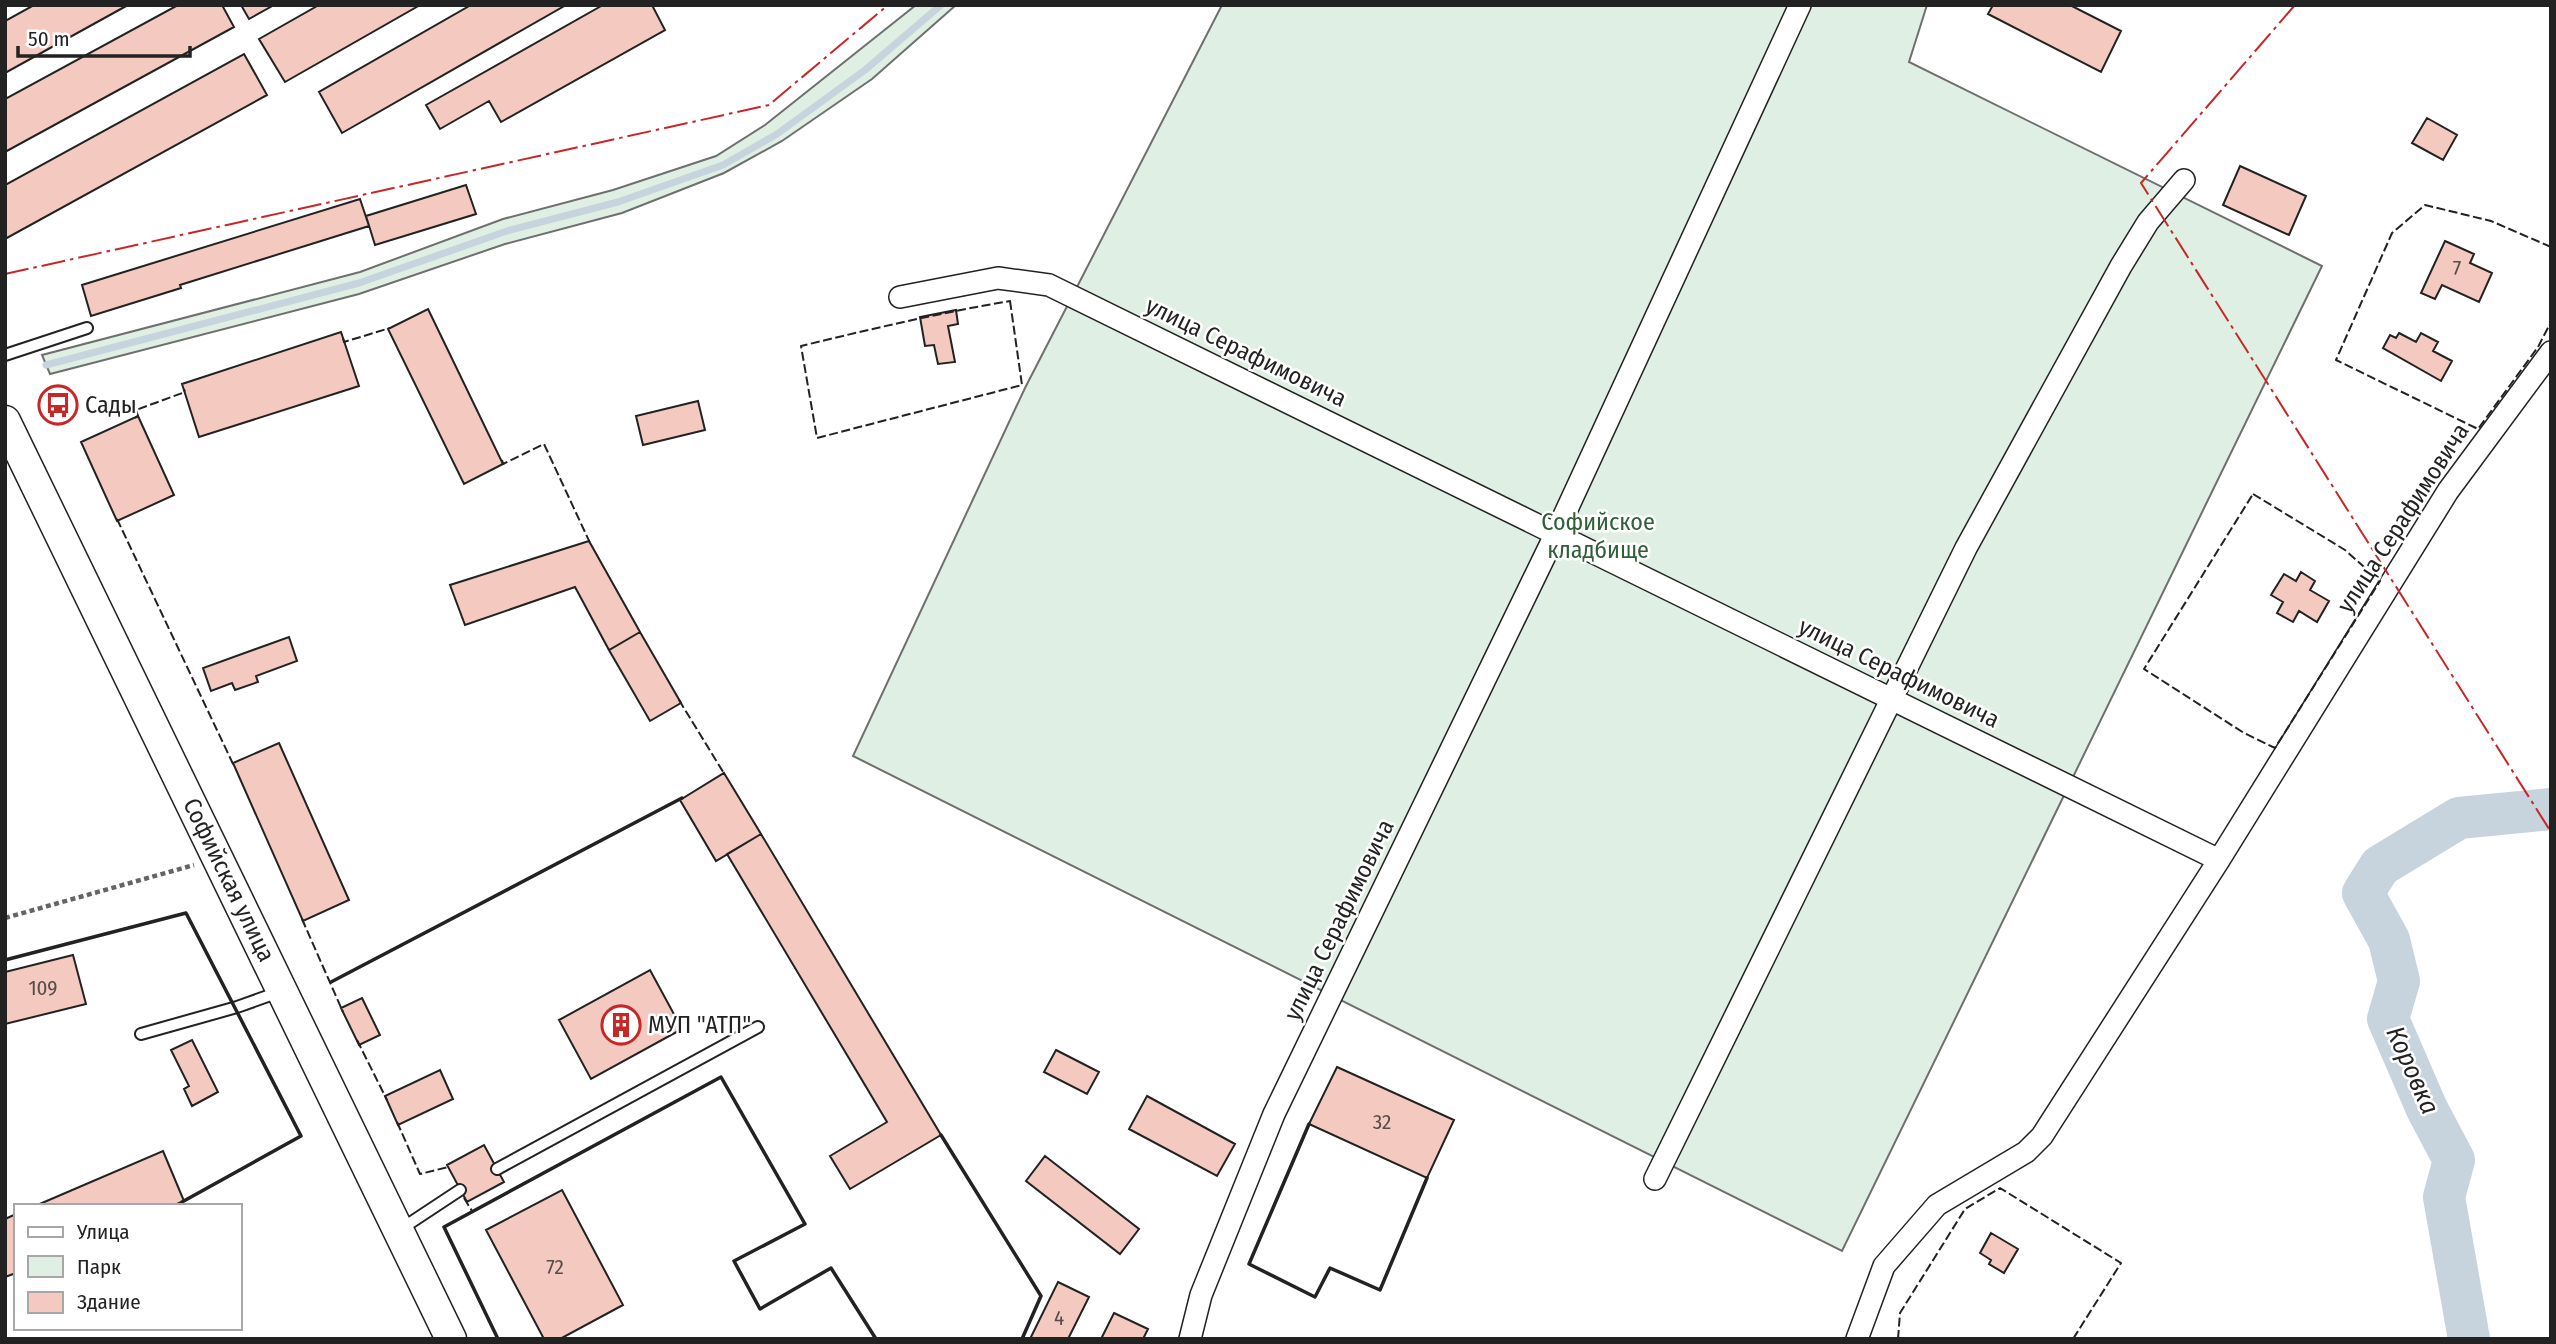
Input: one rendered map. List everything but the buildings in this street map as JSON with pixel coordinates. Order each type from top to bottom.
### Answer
[{"type":"main road","name":"Софийская улица","points":[[5,421],[451,1339]]},
{"type":"street","name":"улица Серафимовича","points":[[1190,1339],[1201,1295],[1274,1114],[1556,533],[1800,5]]},
{"type":"street","points":[[1655,1179],[1966,548],[2122,266],[2148,222],[2183,180]]},
{"type":"street","name":"улица Серафимовича","points":[[900,297],[998,278],[1049,285],[2219,860]]},
{"type":"street","name":"улица Серафимовича","points":[[1857,1339],[1884,1266],[1937,1205],[2026,1152],[2042,1136],[2219,860],[2448,491],[2551,352]]},
{"type":"lane","points":[[5,355],[87,328]]},
{"type":"lane","points":[[141,1034],[237,1007],[282,991]]},
{"type":"lane","points":[[497,1169],[758,1027]]},
{"type":"lane","points":[[398,1231],[460,1190]]},
{"type":"path","points":[[5,918],[218,858]]},
{"type":"green space","points":[[916,5],[956,5],[872,79],[782,141],[724,173],[622,213],[505,244],[359,294],[50,374],[42,355],[360,272],[503,219],[613,190],[716,156],[765,125]]},
{"type":"green space","name":"Софийское кладбище","points":[[1222,5],[1927,5],[1909,62],[2322,266],[1842,1251],[853,756],[1025,388]]},
{"type":"waterway","points":[[46,365],[359,283],[507,231],[618,202],[723,165],[777,134],[865,70],[941,5]]},
{"type":"waterway","name":"Коровка","points":[[2469,1339],[2444,1197],[2454,1160],[2427,1109],[2388,1019],[2399,981],[2389,940],[2363,893],[2380,866],[2459,818],[2551,809]]},
{"type":"fence","points":[[2551,247],[2491,221],[2425,205],[2392,233],[2336,360],[2478,429],[2538,347],[2551,322]]},
{"type":"fence","points":[[1010,301],[1022,385],[817,438],[801,346],[1010,301]]},
{"type":"fence","points":[[343,338],[344,342],[390,328]]},
{"type":"fence","points":[[135,418],[138,416],[136,410],[185,392],[184,389]]},
{"type":"fence","points":[[502,460],[503,464],[544,444],[591,545]]},
{"type":"fence","points":[[2253,494],[2345,550],[2380,581],[2275,748],[2244,733],[2144,669],[2253,494]]},
{"type":"fence","points":[[117,519],[234,766]]},
{"type":"fence","points":[[679,700],[725,775]]},
{"type":"fence","points":[[302,919],[343,1012]]},
{"type":"fence","points":[[357,1040],[387,1100]]},
{"type":"fence","points":[[397,1122],[420,1174],[448,1167]]},
{"type":"fence","points":[[1898,1339],[1900,1313],[1965,1209],[2000,1188],[2121,1263],[2073,1339]]},
{"type":"fence","points":[[464,1198],[472,1211]]},
{"type":"wall","points":[[331,982],[682,798]]},
{"type":"wall","points":[[5,960],[186,913],[301,1136],[182,1202]]},
{"type":"wall","points":[[498,1339],[444,1227],[721,1077],[805,1224],[734,1261],[760,1309],[831,1268],[876,1339]]},
{"type":"wall","points":[[1309,1124],[1249,1264],[1315,1297],[1330,1268],[1380,1290],[1427,1178]]},
{"type":"wall","points":[[941,1135],[1041,1296],[1022,1339]]},
{"type":"power","points":[[5,274],[769,105],[888,5]]},
{"type":"power","points":[[2295,5],[2141,183],[2551,832]]},
{"type":"place","name":"Сады","points":[[58,405]]},
{"type":"place","name":"МУП \"АТП\"","points":[[621,1025]]}]
